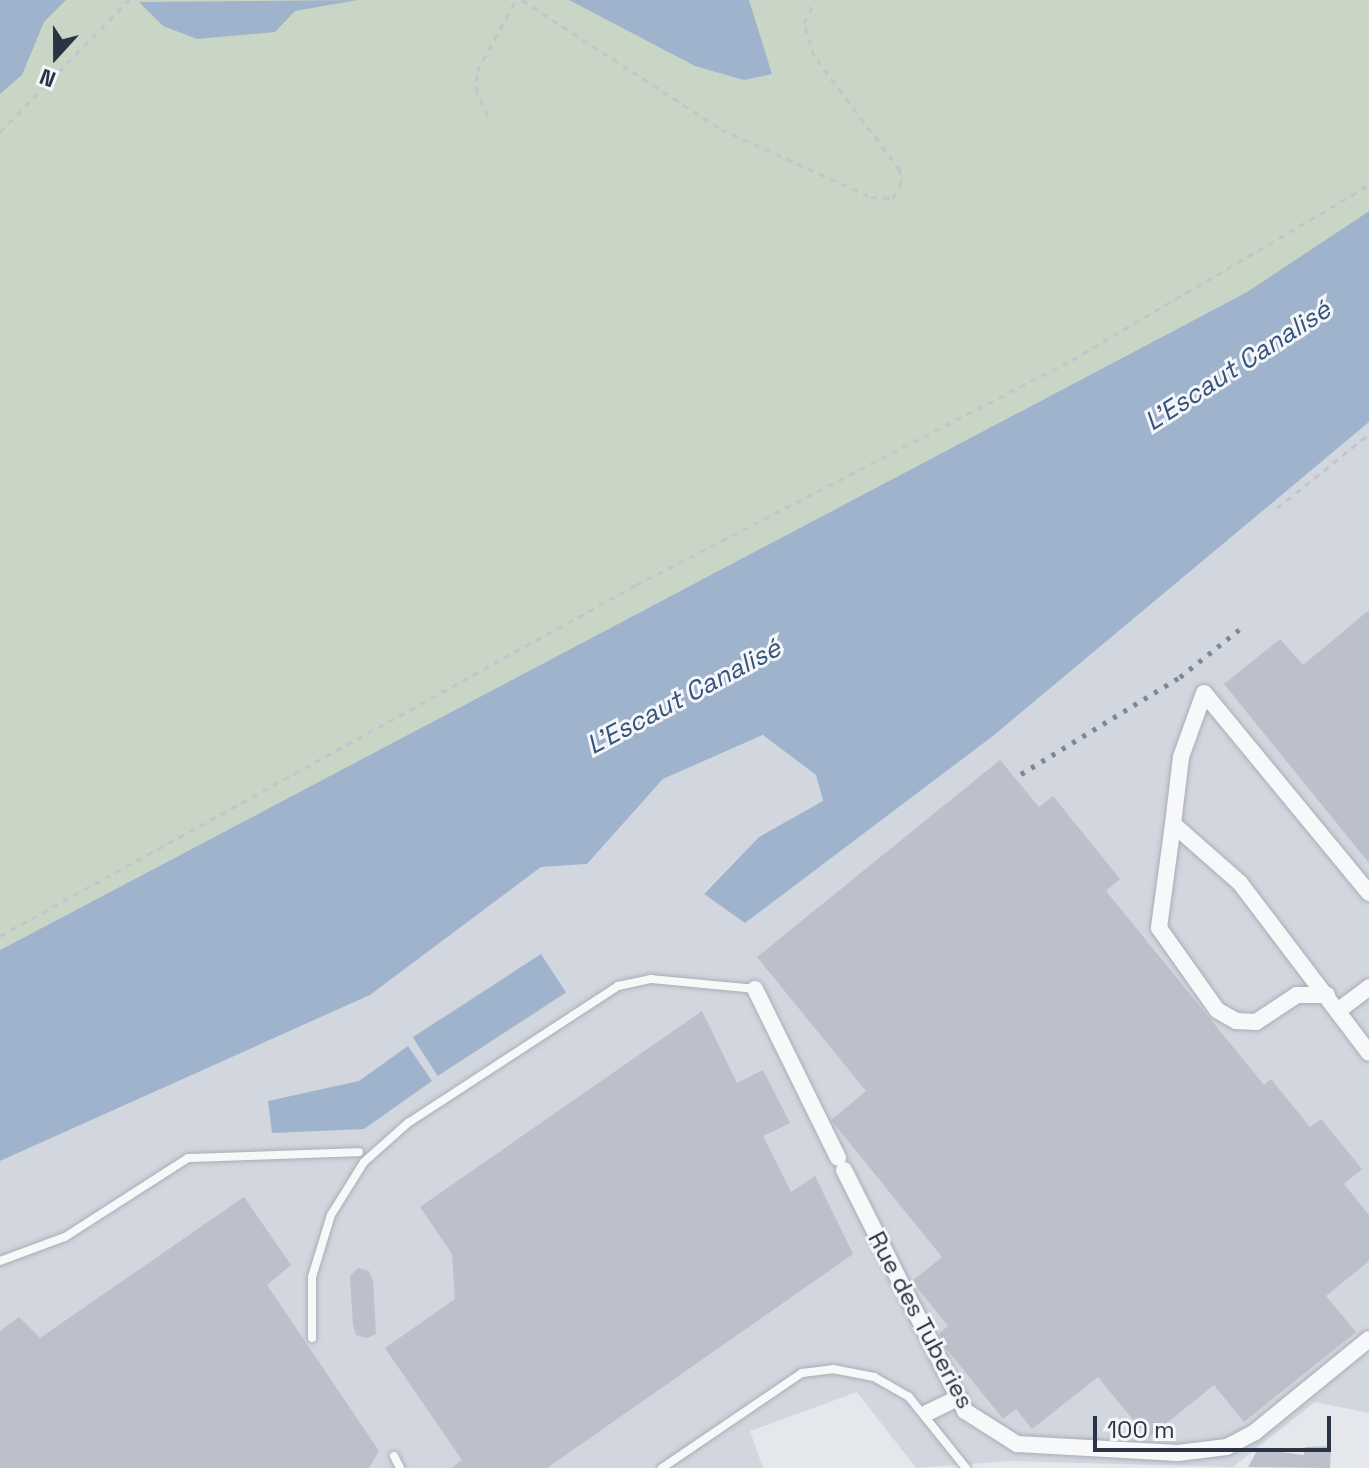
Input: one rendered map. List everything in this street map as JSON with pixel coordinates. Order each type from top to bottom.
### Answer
[{"type":"street","points":[[1327,995],[1297,995],[1256,1022],[1220,1013],[1159,928],[1181,757],[1204,693],[1369,893]]},
{"type":"street","points":[[1173,824],[1240,883],[1369,1053]]},
{"type":"street","points":[[1339,1010],[1369,987]]},
{"type":"street","name":"Rue des Tuberies","points":[[755,989],[958,1398],[980,1425],[1025,1446],[1208,1451],[1249,1436],[1369,1339]]},
{"type":"street","points":[[927,1413],[958,1398]]},
{"type":"lane","points":[[312,1338],[312,1277],[331,1215],[364,1162],[408,1123],[618,986],[651,979],[755,989]]},
{"type":"lane","points":[[0,1261],[65,1237],[188,1158],[359,1152]]},
{"type":"lane","points":[[662,1468],[808,1371],[874,1377],[927,1413],[966,1468]]},
{"type":"lane","points":[[394,1456],[400,1468]]},
{"type":"path","points":[[0,132],[129,0]]},
{"type":"path","points":[[488,116],[477,92],[477,71],[519,0],[733,136],[871,197],[893,198],[901,186],[900,170],[814,56],[804,23],[815,0]]},
{"type":"path","points":[[0,936],[675,564],[1086,353],[1369,185]]},
{"type":"path","points":[[1277,508],[1369,434]]},
{"type":"shaded area","points":[[1369,422],[1369,1413],[1315,1402],[1233,1467],[1010,1461],[916,1468],[857,1392],[750,1431],[763,1468],[0,1468],[0,1161],[370,995],[541,867],[587,864],[663,779],[764,735],[816,775],[823,802],[759,837],[704,893],[745,923],[993,736]]},
{"type":"green space","points":[[0,0],[1369,0],[1369,211],[1247,292],[0,950]]},
{"type":"water","points":[[0,0],[66,0],[44,22],[22,75],[0,94]]},
{"type":"water","points":[[358,0],[295,11],[275,32],[197,39],[163,26],[139,2]]},
{"type":"water","points":[[569,0],[749,0],[772,74],[744,80],[695,66]]},
{"type":"water","name":"L'Escaut Canalisé","points":[[1369,211],[1369,422],[993,736],[745,923],[704,894],[759,837],[823,801],[816,775],[763,735],[663,779],[587,864],[541,867],[370,995],[0,1161],[0,950],[1247,292]]},
{"type":"water","points":[[541,954],[566,993],[438,1076],[413,1037]]},
{"type":"water","points":[[408,1046],[432,1081],[364,1129],[272,1133],[268,1101],[359,1081]]},
{"type":"building","points":[[1369,610],[1369,863],[1224,684],[1280,639],[1303,665]]},
{"type":"building","points":[[1000,760],[1039,807],[1053,796],[1120,879],[1106,891],[1264,1085],[1271,1079],[1310,1127],[1321,1119],[1362,1169],[1344,1184],[1369,1215],[1369,1261],[1326,1296],[1356,1332],[1244,1422],[1214,1385],[1148,1438],[1098,1377],[1032,1429],[1016,1409],[1003,1419],[945,1347],[939,1334],[948,1326],[912,1281],[942,1257],[831,1120],[866,1091],[757,957]]},
{"type":"building","points":[[702,1011],[737,1083],[763,1070],[790,1123],[763,1136],[791,1192],[815,1176],[853,1254],[547,1468],[451,1468],[462,1460],[385,1348],[455,1299],[452,1254],[420,1207]]},
{"type":"building","points":[[244,1197],[291,1265],[267,1285],[379,1451],[369,1468],[0,1468],[0,1331],[19,1317],[40,1338]]},
{"type":"building","points":[[358,1268],[369,1271],[373,1281],[376,1334],[367,1338],[356,1335],[353,1325],[350,1276]]},
{"type":"building","points":[[1331,1446],[1330,1468],[1248,1467],[1258,1449],[1304,1455],[1305,1447]]},
{"type":"railway","points":[[1021,774],[1180,677],[1245,625]]}]
